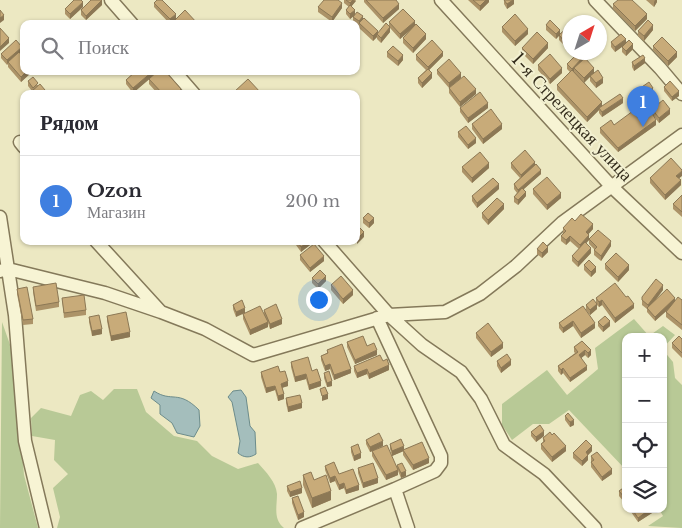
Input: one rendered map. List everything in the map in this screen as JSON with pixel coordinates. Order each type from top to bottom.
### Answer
[{"type":"street","points":[[111,0],[128,20]]},
{"type":"street","name":"1-я Стрелецкая улица","points":[[441,0],[611,186],[682,253]]},
{"type":"street","points":[[595,0],[660,68],[682,94]]},
{"type":"street","points":[[177,75],[191,90]]},
{"type":"street","points":[[4,270],[105,293],[161,312],[204,329],[253,355],[383,316],[445,312],[480,294],[516,266],[563,222],[682,135]]},
{"type":"street","points":[[0,217],[4,270],[15,315],[25,441],[46,528]]},
{"type":"street","points":[[100,245],[161,312]]},
{"type":"street","points":[[327,245],[383,316],[461,372],[481,399],[504,445],[544,474],[595,528]]},
{"type":"street","points":[[302,528],[435,471],[441,463],[441,456],[383,316]]},
{"type":"street","points":[[395,489],[408,528]]},
{"type":"green space","points":[[634,319],[646,333],[622,333],[622,466],[569,410],[549,424],[533,424],[512,440],[502,425],[502,404],[547,370],[567,395],[598,369],[595,348]]},
{"type":"green space","points":[[2,322],[14,356],[24,475],[38,528],[0,528]]},
{"type":"green space","points":[[663,326],[675,335],[667,344],[667,333],[653,333]]},
{"type":"green space","points":[[667,355],[673,362],[675,378],[682,385],[682,528],[648,526],[663,516],[661,513],[667,513]]},
{"type":"green space","points":[[114,389],[137,389],[146,412],[174,436],[197,441],[212,456],[238,469],[258,463],[275,485],[277,517],[284,528],[57,528],[60,517],[53,488],[68,474],[54,460],[55,440],[32,436],[31,418],[41,408],[71,416],[80,395],[91,391],[103,400]]},
{"type":"water","points":[[241,390],[246,397],[250,426],[255,432],[256,454],[249,457],[238,453],[240,441],[232,402],[228,397],[233,391]]},
{"type":"water","points":[[154,391],[166,396],[186,400],[199,410],[200,426],[194,437],[177,433],[172,423],[160,414],[160,405],[151,398]]},
{"type":"building","points":[[74,0],[81,0],[83,2],[70,14],[65,9]]},
{"type":"building","points":[[91,0],[102,0],[86,16],[81,10]]},
{"type":"building","points":[[157,0],[162,0],[176,14],[170,19],[154,3]]},
{"type":"building","points":[[324,0],[338,0],[342,3],[332,17],[318,7]]},
{"type":"building","points":[[366,0],[396,0],[399,4],[383,18]]},
{"type":"building","points":[[473,0],[486,0],[480,6]]},
{"type":"building","points":[[504,0],[513,0],[507,4]]},
{"type":"building","points":[[618,0],[632,0],[647,14],[635,26],[613,4]]},
{"type":"building","points":[[350,5],[355,10],[350,14],[346,10]]},
{"type":"building","points":[[403,9],[415,21],[400,34],[389,22]]},
{"type":"building","points":[[0,10],[4,15],[0,18]]},
{"type":"building","points":[[185,10],[194,20],[175,20]]},
{"type":"building","points":[[357,12],[363,16],[360,20],[353,17]]},
{"type":"building","points":[[515,14],[528,29],[515,41],[502,27]]},
{"type":"building","points":[[364,18],[378,31],[373,36],[360,22]]},
{"type":"building","points":[[550,20],[560,30],[556,34],[546,25]]},
{"type":"building","points":[[648,20],[653,25],[644,36],[638,31]]},
{"type":"building","points":[[386,23],[390,27],[381,38],[377,34]]},
{"type":"building","points":[[416,24],[426,34],[413,48],[403,38]]},
{"type":"building","points":[[0,28],[9,38],[0,47]]},
{"type":"building","points":[[537,32],[548,43],[533,59],[522,48]]},
{"type":"building","points":[[621,34],[626,39],[615,47],[611,42]]},
{"type":"building","points":[[662,37],[677,52],[668,61],[653,46]]},
{"type":"building","points":[[16,40],[20,45],[20,49],[7,60],[1,54]]},
{"type":"building","points":[[432,40],[443,52],[428,67],[416,55]]},
{"type":"building","points":[[629,40],[633,44],[626,51],[622,47]]},
{"type":"building","points":[[393,46],[403,55],[398,61],[387,52]]},
{"type":"building","points":[[19,52],[20,75],[23,75],[21,77],[8,62]]},
{"type":"building","points":[[550,54],[562,68],[550,79],[538,65]]},
{"type":"building","points":[[643,55],[645,58],[634,66],[632,62]]},
{"type":"building","points":[[449,59],[461,73],[449,83],[437,70]]},
{"type":"building","points":[[571,60],[580,60],[572,69],[567,64]]},
{"type":"building","points":[[583,60],[587,60],[594,68],[584,78],[574,68]]},
{"type":"building","points":[[428,69],[432,73],[422,83],[418,78]]},
{"type":"building","points":[[572,70],[602,102],[587,117],[557,85]]},
{"type":"building","points":[[598,70],[603,78],[596,83],[590,76]]},
{"type":"building","points":[[132,75],[148,75],[133,88],[126,80]]},
{"type":"building","points":[[154,75],[169,75],[181,89],[159,90],[149,79]]},
{"type":"building","points":[[464,76],[476,89],[460,102],[449,88]]},
{"type":"building","points":[[33,77],[38,83],[33,88],[28,81]]},
{"type":"building","points":[[248,79],[258,90],[236,90]]},
{"type":"building","points":[[670,81],[679,91],[672,97],[664,87]]},
{"type":"building","points":[[649,82],[653,88],[643,95],[639,89]]},
{"type":"building","points":[[40,84],[45,90],[33,90]]},
{"type":"building","points":[[480,92],[488,103],[468,118],[460,108]]},
{"type":"building","points":[[620,94],[623,98],[602,112],[599,108]]},
{"type":"building","points":[[663,100],[670,109],[659,118],[652,109]]},
{"type":"building","points":[[491,109],[502,124],[483,139],[472,124]]},
{"type":"building","points":[[650,110],[656,120],[618,148],[600,128],[611,120],[614,125],[633,111],[638,118]]},
{"type":"building","points":[[466,126],[476,138],[468,145],[458,132]]},
{"type":"building","points":[[525,150],[535,162],[521,175],[511,163]]},
{"type":"building","points":[[480,152],[489,163],[472,178],[462,167]]},
{"type":"building","points":[[671,158],[682,170],[676,176],[681,180],[665,195],[650,178]]},
{"type":"building","points":[[536,164],[541,170],[518,190],[514,184]]},
{"type":"building","points":[[547,177],[561,193],[547,205],[533,189]]},
{"type":"building","points":[[493,178],[499,184],[477,203],[472,196]]},
{"type":"building","points":[[522,188],[526,192],[518,200],[514,197]]},
{"type":"building","points":[[682,195],[682,212],[673,204]]},
{"type":"building","points":[[497,198],[504,204],[488,220],[482,213]]},
{"type":"building","points":[[368,213],[374,218],[369,223],[363,218]]},
{"type":"building","points":[[581,214],[593,224],[586,232],[589,235],[580,245],[570,236],[566,240],[561,236],[566,231],[563,228],[572,218],[575,221]]},
{"type":"building","points":[[360,228],[364,232],[360,236]]},
{"type":"building","points":[[598,230],[611,241],[601,256],[594,250],[597,247],[589,239]]},
{"type":"building","points":[[543,242],[548,247],[542,253],[537,249]]},
{"type":"building","points":[[585,242],[591,248],[578,262],[572,256]]},
{"type":"building","points":[[315,245],[324,256],[310,268],[300,255]]},
{"type":"building","points":[[616,253],[629,265],[618,277],[605,264]]},
{"type":"building","points":[[589,260],[596,267],[591,272],[584,265]]},
{"type":"building","points":[[320,270],[326,276],[318,284],[312,278]]},
{"type":"building","points":[[341,276],[353,290],[343,299],[331,285]]},
{"type":"building","points":[[656,279],[663,285],[648,305],[642,300],[642,297]]},
{"type":"building","points":[[56,283],[59,302],[36,306],[33,287]]},
{"type":"building","points":[[615,283],[634,304],[615,318],[602,300],[599,302],[596,298]]},
{"type":"building","points":[[27,287],[33,319],[23,320],[17,289]]},
{"type":"building","points":[[667,289],[675,298],[655,317],[647,308]]},
{"type":"building","points":[[84,295],[86,310],[64,313],[62,298]]},
{"type":"building","points":[[678,297],[682,300],[682,325],[666,312]]},
{"type":"building","points":[[593,299],[597,304],[590,310],[586,305]]},
{"type":"building","points":[[242,300],[245,308],[236,312],[233,305]]},
{"type":"building","points":[[276,304],[282,319],[270,324],[264,310]]},
{"type":"building","points":[[260,306],[268,322],[250,330],[243,314]]},
{"type":"building","points":[[583,306],[595,323],[581,333],[573,321],[563,328],[559,323]]},
{"type":"building","points":[[126,312],[130,332],[111,336],[107,316]]},
{"type":"building","points":[[99,315],[102,329],[92,331],[89,317]]},
{"type":"building","points":[[605,316],[610,321],[603,327],[598,322]]},
{"type":"building","points":[[488,323],[503,343],[491,352],[476,333]]},
{"type":"building","points":[[363,336],[367,346],[374,343],[377,350],[355,360],[347,342]]},
{"type":"building","points":[[679,336],[682,339],[682,353],[672,343]]},
{"type":"building","points":[[582,341],[591,350],[588,353],[585,350],[579,355],[587,366],[570,378],[563,368],[561,370],[558,366],[578,352],[574,347]]},
{"type":"building","points":[[342,344],[351,369],[334,375],[330,364],[325,366],[321,356],[328,353],[327,350]]},
{"type":"building","points":[[507,354],[511,360],[501,368],[497,361]]},
{"type":"building","points":[[380,355],[383,361],[387,359],[389,365],[369,374],[367,369],[357,373],[354,366]]},
{"type":"building","points":[[308,357],[312,371],[317,369],[321,381],[309,385],[306,374],[295,377],[291,362]]},
{"type":"building","points":[[278,366],[280,372],[285,371],[288,381],[281,384],[284,394],[278,396],[275,386],[266,388],[261,372]]},
{"type":"building","points":[[329,371],[332,381],[327,383],[324,373]]},
{"type":"building","points":[[325,387],[328,394],[322,396],[320,389]]},
{"type":"building","points":[[300,395],[302,403],[288,407],[286,398]]},
{"type":"building","points":[[568,413],[574,420],[570,422],[565,416]]},
{"type":"building","points":[[540,425],[544,431],[536,437],[531,432]]},
{"type":"building","points":[[550,432],[552,435],[554,433],[566,446],[552,457],[541,444],[545,441],[543,438]]},
{"type":"building","points":[[379,433],[383,441],[370,447],[366,440]]},
{"type":"building","points":[[401,439],[404,446],[392,451],[390,444]]},
{"type":"building","points":[[586,440],[592,446],[586,452],[588,455],[582,461],[573,453]]},
{"type":"building","points":[[422,442],[429,458],[413,465],[403,450]]},
{"type":"building","points":[[358,444],[361,453],[354,456],[351,447]]},
{"type":"building","points":[[387,445],[398,470],[386,475],[372,451]]},
{"type":"building","points":[[597,452],[612,469],[602,477],[591,462],[594,460],[591,456]]},
{"type":"building","points":[[334,462],[339,474],[353,469],[359,485],[346,490],[344,483],[339,485],[335,476],[330,478],[325,466]]},
{"type":"building","points":[[373,463],[378,478],[363,483],[358,468]]},
{"type":"building","points":[[402,463],[406,471],[401,473],[397,465]]},
{"type":"building","points":[[311,472],[314,480],[326,475],[331,491],[312,498],[303,475]]},
{"type":"building","points":[[300,481],[302,488],[290,492],[287,486]]},
{"type":"building","points":[[298,496],[304,512],[298,515],[292,498]]},
{"type":"building","points":[[635,513],[645,513],[638,518]]},
{"type":"place","name":"Ozon","points":[[643,127]]}]
